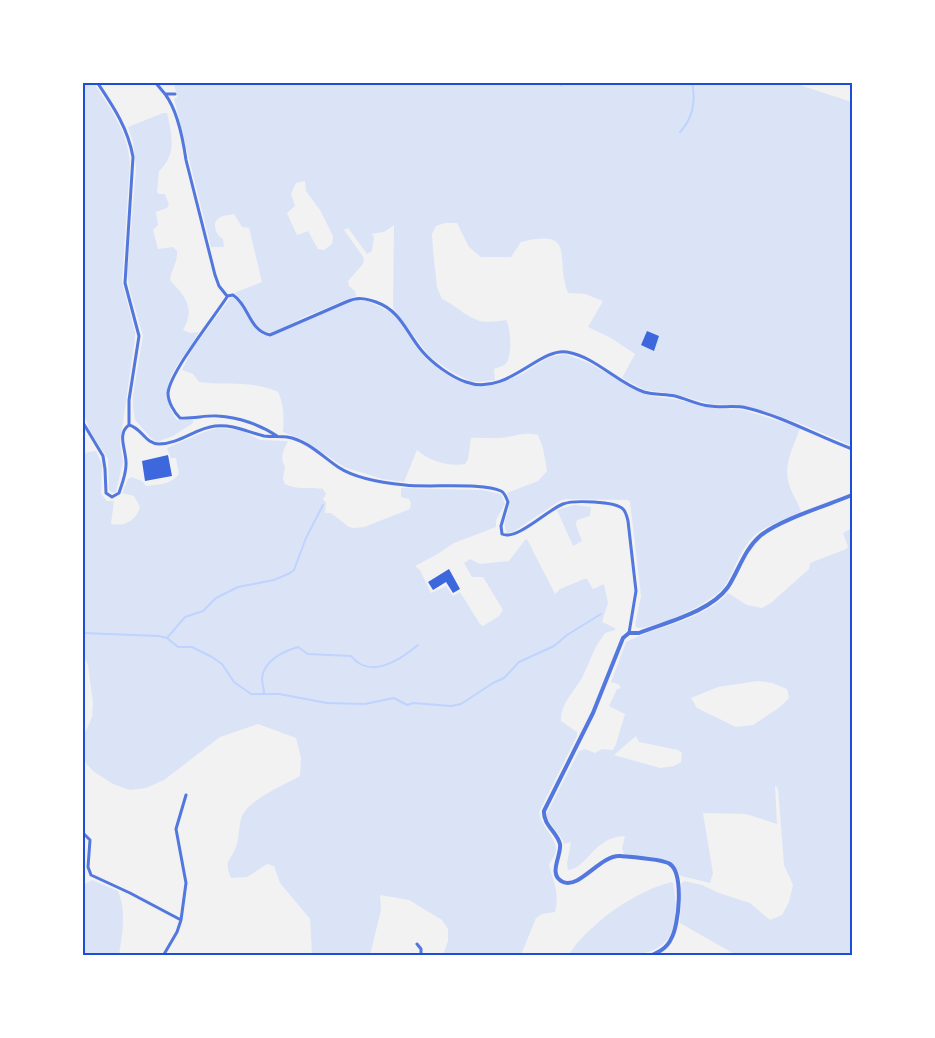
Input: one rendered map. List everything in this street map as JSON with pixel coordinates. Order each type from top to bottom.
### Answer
[{"type":"street","points":[[97,82],[124,124],[133,157],[125,283],[140,336],[129,400],[129,425]]},
{"type":"street","points":[[155,82],[171,101],[215,275],[219,286],[227,296]]},
{"type":"street","points":[[847,82],[852,84]]},
{"type":"street","points":[[165,94],[175,94]]},
{"type":"street","points":[[279,437],[268,430],[240,420],[219,416],[180,418],[171,403],[168,393],[173,380],[188,353],[227,296],[233,295],[239,299],[255,326],[264,334],[270,335],[352,299],[364,298],[394,312],[428,357],[464,382],[480,385],[499,382],[554,354],[569,352],[647,393],[675,396],[712,407],[746,408],[800,425],[852,449]]},
{"type":"street","points":[[82,420],[103,456],[106,493],[112,497],[119,493],[125,471],[126,458],[122,436],[123,429],[129,425]]},
{"type":"street","points":[[129,425],[138,429],[149,441],[157,444],[170,442],[196,431],[216,426],[236,426],[267,436],[296,440],[339,468],[368,478],[411,486],[466,486],[498,490],[503,492],[508,502],[501,526],[502,534],[505,535],[514,535],[545,514],[567,503],[609,504],[622,507],[628,521],[636,591],[629,633]]},
{"type":"street","points":[[650,956],[666,946],[677,926],[678,889],[674,869],[665,862],[617,856],[607,859],[577,880],[562,882],[555,870],[560,851],[559,841],[544,816],[547,804],[593,713],[623,638],[629,633],[639,633],[706,606],[722,594],[744,556],[761,536],[852,495]]},
{"type":"street","points":[[163,956],[172,942],[180,921],[186,883],[176,829],[186,795]]},
{"type":"street","points":[[82,832],[90,840],[88,867],[91,875],[130,893],[180,921]]},
{"type":"street","points":[[417,944],[421,949],[421,956]]},
{"type":"shaded area","points":[[93,82],[122,131],[129,152],[130,164],[122,282],[135,338],[120,443],[123,462],[116,492],[112,493],[109,490],[108,459],[90,431],[82,408],[82,83]]},
{"type":"shaded area","points":[[790,82],[852,102],[852,446],[799,423],[745,406],[711,404],[674,394],[645,390],[622,378],[635,354],[611,338],[588,327],[603,301],[585,294],[568,293],[564,280],[561,249],[550,239],[521,242],[511,257],[481,257],[469,247],[457,223],[436,226],[432,234],[437,287],[442,299],[474,319],[486,322],[506,320],[508,324],[509,358],[505,364],[494,369],[495,380],[470,381],[429,356],[393,308],[394,225],[384,232],[371,234],[374,236],[372,251],[367,254],[348,228],[344,230],[364,258],[363,264],[348,281],[356,296],[304,317],[271,334],[264,331],[258,327],[234,293],[262,282],[249,228],[242,227],[234,214],[221,217],[215,226],[223,239],[224,247],[211,247],[174,99],[177,97],[174,83]],"holes":[[[305,181],[306,191],[320,210],[333,236],[332,244],[324,250],[318,249],[308,231],[297,235],[287,213],[295,206],[291,194],[296,183]]]},
{"type":"shaded area","points":[[167,113],[172,144],[169,158],[159,171],[157,192],[165,194],[169,205],[156,212],[158,225],[153,230],[158,249],[173,247],[177,251],[170,280],[184,297],[189,309],[183,330],[190,333],[199,332],[172,374],[167,396],[177,420],[193,420],[193,423],[173,436],[157,442],[135,420],[133,407],[133,394],[143,336],[127,275],[136,169],[133,142],[128,127]]},
{"type":"shaded area","points":[[231,297],[241,304],[257,329],[270,337],[352,301],[363,300],[372,303],[394,314],[426,359],[449,376],[469,385],[498,384],[522,374],[549,357],[565,354],[589,363],[651,396],[714,408],[744,410],[800,428],[789,457],[787,472],[790,487],[801,513],[768,526],[756,534],[743,550],[731,575],[718,593],[670,620],[637,628],[635,625],[641,596],[628,500],[561,500],[513,532],[507,533],[505,523],[509,500],[507,493],[538,481],[547,471],[543,448],[538,435],[533,434],[471,438],[465,464],[452,465],[440,462],[417,450],[404,482],[382,479],[344,467],[305,441],[283,432],[283,412],[278,392],[259,386],[199,382],[193,374],[182,370],[193,348]]},
{"type":"shaded area","points":[[218,428],[241,430],[260,440],[288,441],[282,457],[285,466],[283,479],[285,484],[323,489],[326,494],[323,499],[326,503],[325,513],[331,513],[349,527],[364,527],[410,509],[409,499],[401,497],[401,488],[482,490],[501,494],[505,504],[496,520],[496,527],[454,543],[415,566],[420,570],[431,593],[446,586],[453,596],[460,592],[483,626],[499,616],[503,610],[483,577],[472,577],[464,563],[470,559],[480,564],[509,561],[527,539],[555,594],[560,589],[584,579],[587,579],[593,589],[604,584],[608,603],[602,622],[615,630],[605,633],[563,709],[561,721],[577,732],[577,736],[539,812],[556,850],[549,864],[556,892],[555,912],[542,914],[536,918],[521,955],[443,955],[448,941],[448,929],[442,920],[409,900],[380,895],[381,910],[370,955],[312,955],[310,919],[280,883],[274,866],[267,864],[247,877],[231,878],[228,862],[237,845],[242,816],[246,810],[268,793],[300,776],[301,758],[296,738],[258,724],[220,737],[164,780],[146,788],[130,790],[113,784],[93,771],[86,763],[83,754],[85,733],[92,717],[93,703],[88,666],[83,653],[85,606],[82,588],[82,456],[96,451],[102,465],[101,494],[107,501],[114,501],[111,524],[120,525],[136,516],[140,507],[134,496],[122,493],[128,479],[131,477],[142,481],[146,486],[172,480],[179,474],[176,458],[171,458],[167,448]]},
{"type":"shaded area","points":[[574,505],[591,507],[590,516],[577,520],[576,525],[582,541],[573,546],[557,510]]},
{"type":"shaded area","points":[[852,528],[852,955],[736,955],[680,923],[681,884],[684,881],[702,885],[750,903],[770,920],[782,915],[789,902],[793,885],[784,865],[778,789],[775,785],[777,824],[746,814],[703,813],[713,873],[710,883],[681,876],[670,861],[624,854],[622,848],[625,836],[605,841],[581,864],[568,870],[571,842],[564,844],[546,815],[579,751],[585,749],[595,753],[602,749],[613,750],[616,744],[625,714],[609,706],[617,689],[621,688],[618,684],[611,682],[626,642],[706,610],[728,593],[747,605],[762,608],[809,569],[810,563],[846,549],[848,547],[843,533]],"holes":[[[758,681],[787,689],[789,698],[780,707],[753,725],[736,727],[697,708],[691,698],[718,687]],[[636,736],[639,742],[678,750],[682,753],[681,762],[674,766],[660,768],[614,755]]]},
{"type":"shaded area","points":[[92,880],[118,891],[121,899],[123,915],[119,955],[83,955],[83,885]]},
{"type":"shaded area","points":[[673,883],[676,911],[672,931],[663,944],[649,952],[631,955],[567,956],[589,931],[621,905]]},
{"type":"building","points":[[647,331],[659,336],[654,351],[641,345]]},
{"type":"building","points":[[168,455],[172,476],[145,481],[142,461]]},
{"type":"building","points":[[449,569],[460,589],[453,593],[446,582],[433,590],[428,582]]},
{"type":"waterway","points":[[680,132],[688,121],[692,109],[694,96],[692,82]]},
{"type":"waterway","points":[[167,638],[185,617],[203,611],[216,598],[238,587],[274,580],[294,570],[306,538],[323,505]]},
{"type":"waterway","points":[[82,633],[159,636],[167,638],[178,647],[192,647],[222,664],[234,682],[251,694],[279,694],[327,703],[365,704],[394,698],[407,705],[413,703],[451,706],[461,704],[504,678],[519,662],[554,646],[601,614]]},
{"type":"waterway","points":[[264,693],[262,678],[266,666],[281,654],[298,647],[308,654],[351,656],[367,667],[376,667],[394,661],[418,645]]}]
